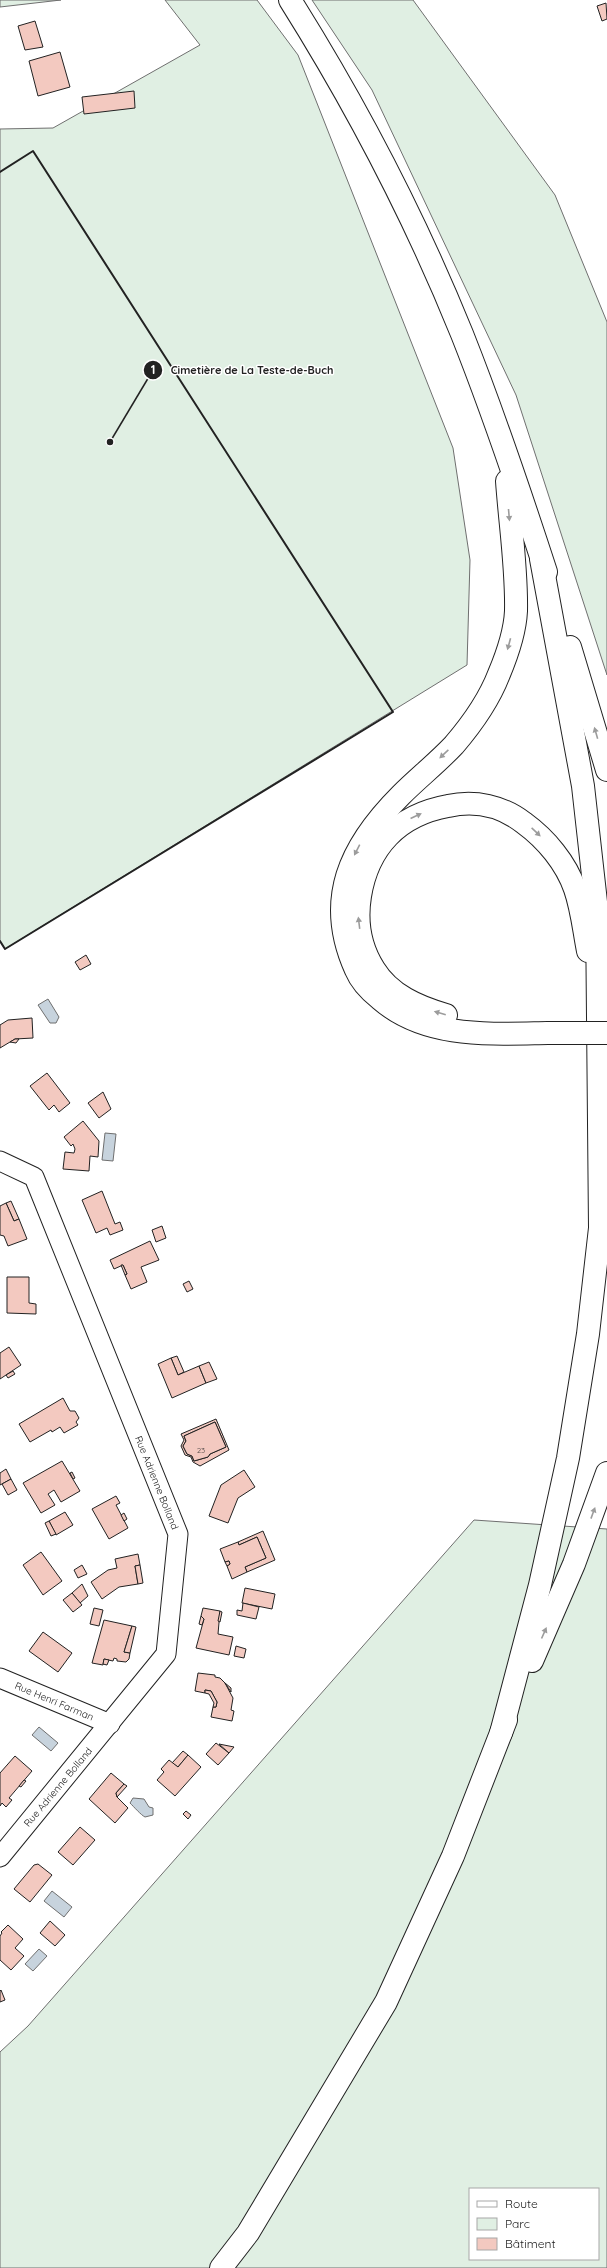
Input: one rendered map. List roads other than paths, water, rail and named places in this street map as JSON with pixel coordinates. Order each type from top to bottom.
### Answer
[{"type":"main road","points":[[290,0],[319,47],[362,124],[413,224],[462,334],[504,448],[541,559],[607,770]]},
{"type":"main road","points":[[504,448],[516,612],[508,649],[499,675],[483,708],[454,745],[400,795],[381,817],[358,848],[347,874],[341,898],[343,935],[359,978],[392,1010],[411,1021],[447,1030],[499,1034],[607,1021]]},
{"type":"main road","points":[[501,1733],[540,1585],[568,1458],[588,1334],[600,1228],[597,911],[583,786],[541,559]]},
{"type":"main road","points":[[598,1000],[575,889],[558,856],[535,830],[510,812],[483,805],[462,803],[430,809],[408,819],[381,843],[370,860],[363,876],[357,912],[361,939],[374,969],[393,990],[419,1007],[450,1016],[548,1028],[607,1033]]},
{"type":"main road","points":[[221,2268],[248,2233],[386,2002],[453,1856],[501,1733],[574,1564],[607,1473]]},
{"type":"street","name":"Rue Adrienne Bolland","points":[[0,1162],[34,1177],[178,1534],[166,1654],[0,1857]]},
{"type":"street","name":"Rue Henri Farman","points":[[0,1678],[110,1724]]},
{"type":"place","name":"Cimetière de La Teste-de-Buch","points":[[110,442]]}]
